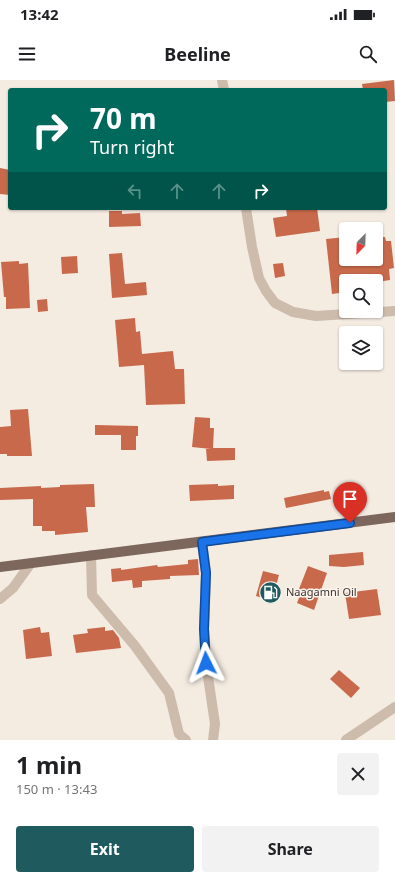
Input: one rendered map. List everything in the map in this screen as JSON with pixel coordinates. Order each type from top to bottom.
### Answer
[{"type":"main road","points":[[0,567],[395,517]]},
{"type":"street","points":[[246,210],[259,278],[275,303],[293,312],[316,316],[395,311]]},
{"type":"street","points":[[202,542],[206,573],[204,629],[206,663],[215,724],[213,740]]},
{"type":"street","points":[[91,555],[92,595],[135,646],[169,693],[179,734],[186,740]]},
{"type":"street","points":[[0,599],[13,588],[31,563]]},
{"type":"street","points":[[346,740],[395,707]]},
{"type":"building","points":[[394,80],[395,101],[387,102],[387,88],[363,88],[362,84]]},
{"type":"building","points":[[0,168],[8,170],[8,195],[0,194]]},
{"type":"building","points":[[286,210],[317,210],[320,231],[276,237],[273,218],[287,216]]},
{"type":"building","points":[[109,211],[122,211],[122,214],[140,213],[141,226],[109,227]]},
{"type":"building","points":[[383,237],[385,237],[386,241],[391,241],[394,268],[389,269],[390,280],[383,281],[383,274],[339,274],[339,293],[332,294],[326,239],[339,238],[339,266],[383,266]]},
{"type":"building","points":[[122,253],[125,284],[146,282],[147,295],[112,298],[109,254]]},
{"type":"building","points":[[77,256],[78,273],[62,274],[61,257]]},
{"type":"building","points":[[19,261],[19,264],[28,263],[30,308],[6,309],[6,297],[4,297],[1,262]]},
{"type":"building","points":[[283,263],[285,276],[275,278],[273,264]]},
{"type":"building","points":[[47,299],[48,311],[38,312],[37,300]]},
{"type":"building","points":[[135,318],[136,332],[140,331],[142,354],[173,351],[175,369],[184,369],[185,404],[146,405],[144,365],[119,367],[115,320]]},
{"type":"building","points":[[28,409],[32,456],[7,456],[7,454],[0,454],[0,427],[11,426],[10,410]]},
{"type":"building","points":[[195,417],[210,418],[210,428],[214,428],[213,448],[235,448],[235,460],[207,461],[206,449],[211,449],[192,447]]},
{"type":"building","points":[[95,425],[138,426],[136,450],[121,450],[121,435],[95,435]]},
{"type":"building","points":[[94,484],[95,507],[86,507],[88,532],[55,535],[55,531],[42,531],[42,526],[33,526],[33,499],[0,500],[0,488],[41,486],[41,488],[60,487],[60,485]]},
{"type":"building","points":[[218,484],[218,486],[234,485],[234,499],[190,501],[189,485]]},
{"type":"building","points":[[324,490],[324,492],[329,491],[331,499],[286,508],[284,498]]},
{"type":"building","points":[[363,552],[364,565],[344,567],[329,566],[329,555]]},
{"type":"building","points":[[198,559],[199,575],[170,576],[170,579],[142,581],[142,587],[133,588],[132,580],[112,582],[111,569],[121,568],[121,570],[157,565],[158,567],[188,564],[188,560]]},
{"type":"building","points":[[308,566],[327,573],[314,610],[297,603],[302,590],[299,589]]},
{"type":"building","points":[[263,571],[279,575],[272,601],[256,596]]},
{"type":"building","points":[[377,589],[381,615],[349,619],[345,593]]},
{"type":"building","points":[[40,627],[41,633],[49,632],[52,656],[26,659],[23,630]]},
{"type":"building","points":[[105,627],[105,631],[113,630],[119,638],[121,648],[76,653],[73,635],[88,633],[87,629]]},
{"type":"building","points":[[339,670],[360,688],[351,698],[330,679]]},
{"type":"place","name":"Naagamni Oil","points":[[270,592]]},
{"type":"route","points":[[206,663],[204,629],[206,573],[202,542],[350,523]]}]
